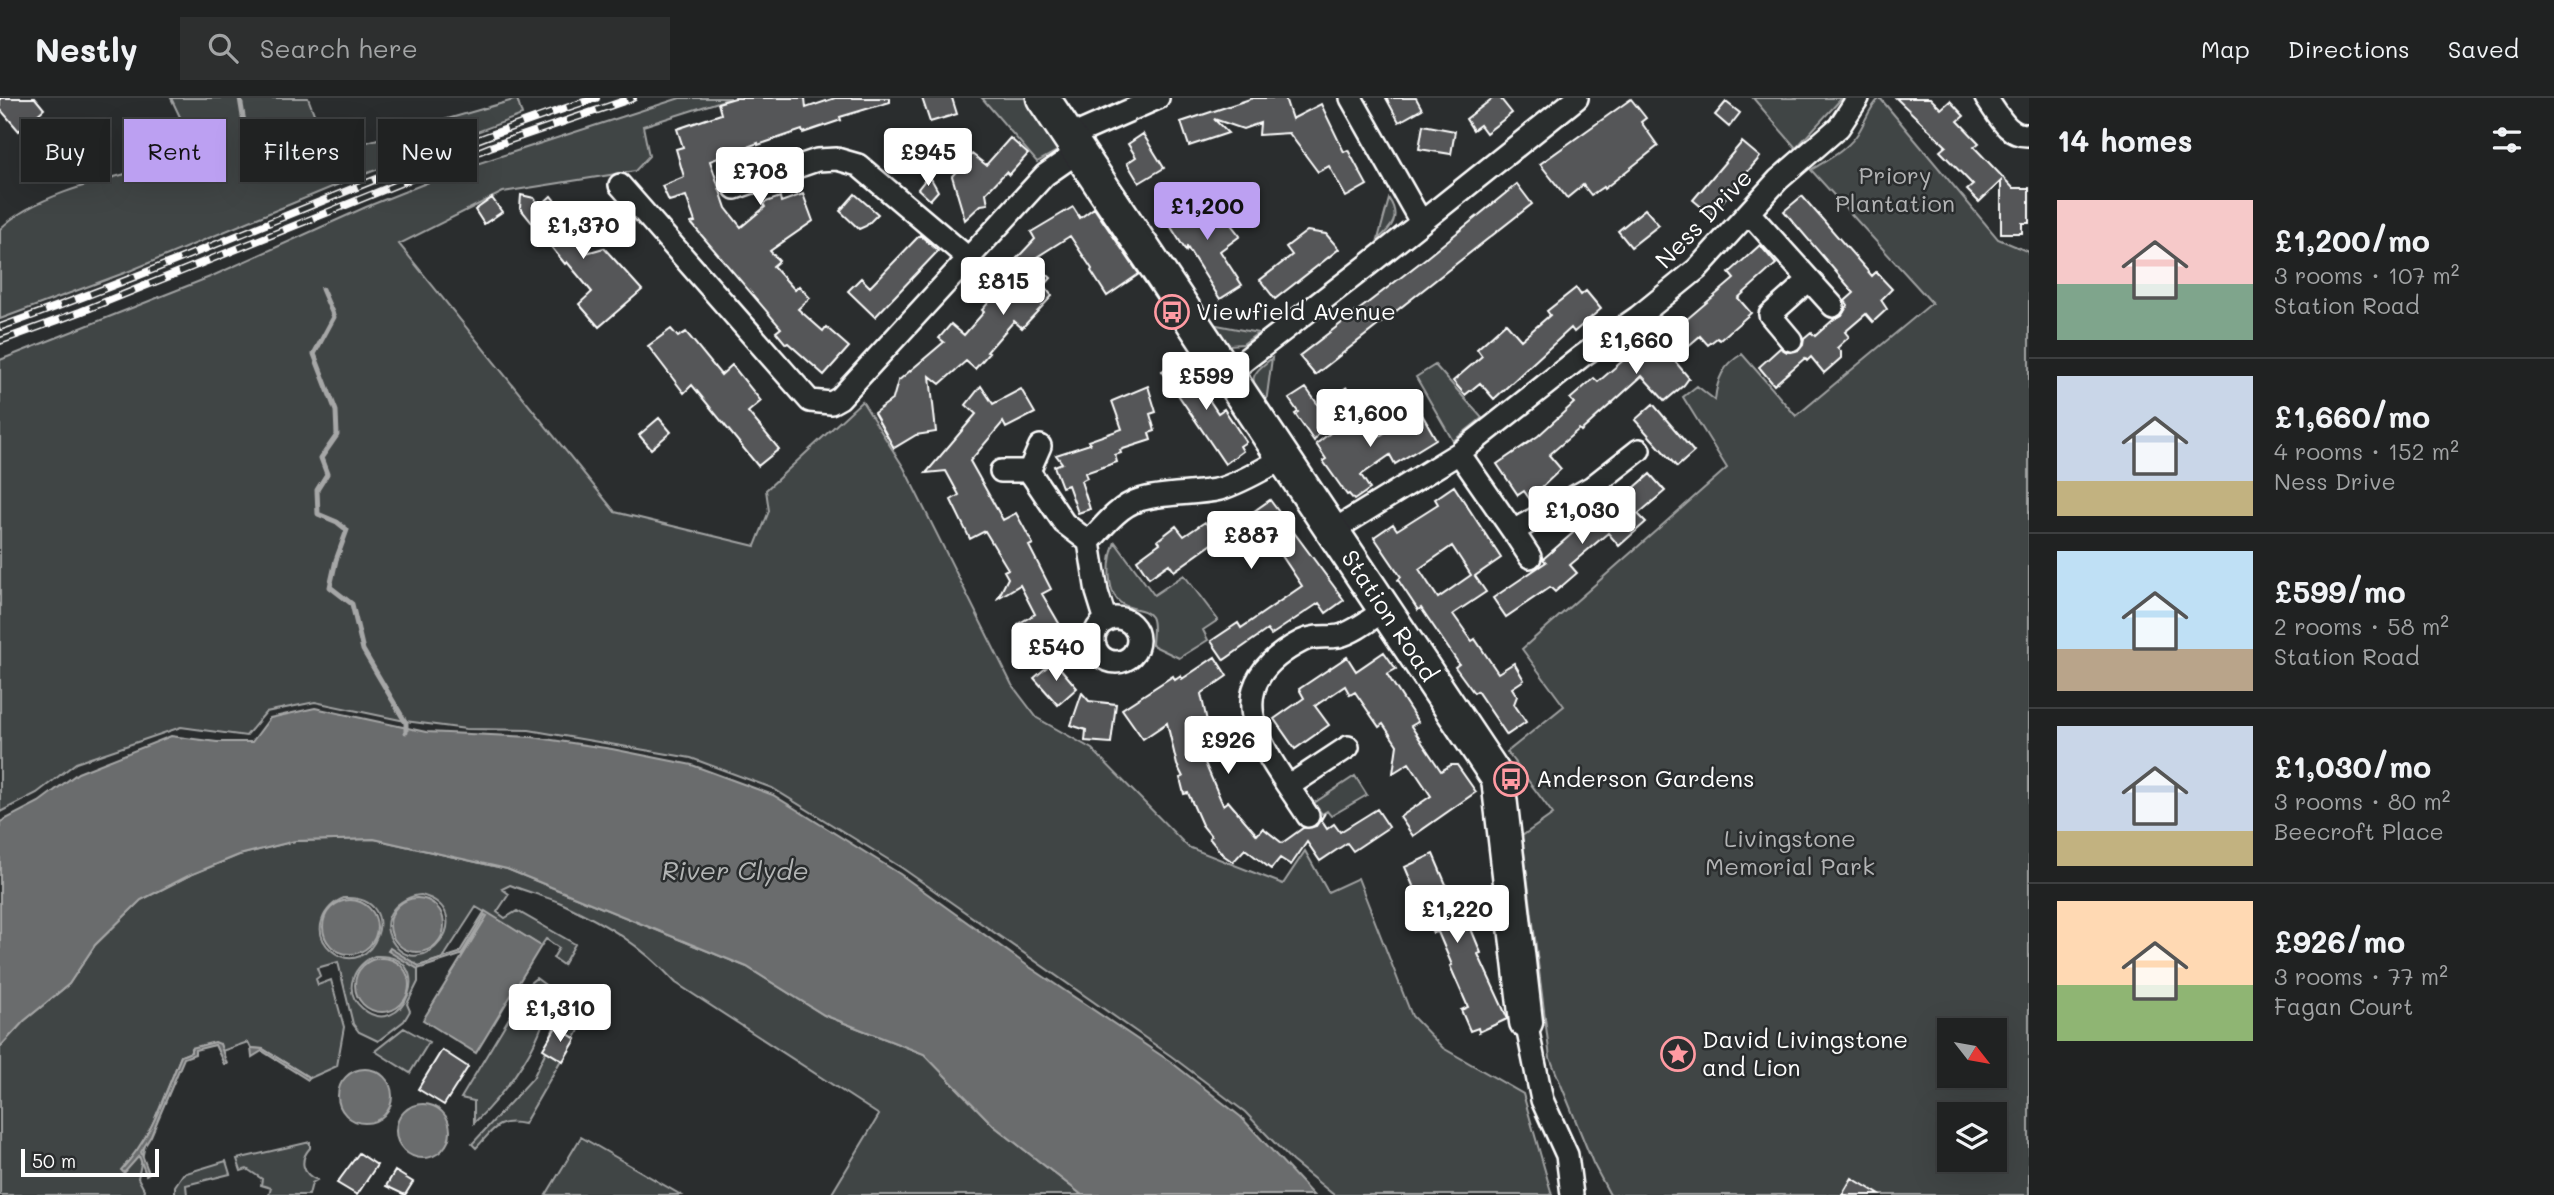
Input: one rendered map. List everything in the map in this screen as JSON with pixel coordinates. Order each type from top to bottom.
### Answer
[{"type":"street","name":"Station Road","points":[[1043,98],[1498,779],[1526,1022],[1542,1100],[1567,1155],[1572,1195]]},
{"type":"street","points":[[620,185],[810,401],[831,403],[840,398],[1074,145],[1158,98]]},
{"type":"street","points":[[1351,98],[1421,222]]},
{"type":"street","points":[[1227,374],[1577,98]]},
{"type":"street","name":"Ness Drive","points":[[1334,530],[1459,453],[1698,269],[1778,180],[1839,127],[1858,98]]},
{"type":"street","points":[[1986,98],[2008,128],[2018,136],[2029,135]]},
{"type":"street","points":[[735,188],[817,160],[837,159],[858,165],[968,258]]},
{"type":"street","points":[[1749,213],[1833,306]]},
{"type":"street","points":[[1791,340],[1770,316],[1809,280]]},
{"type":"street","points":[[1029,471],[1040,446]]},
{"type":"street","points":[[1513,531],[1592,487],[1639,450]]},
{"type":"street","points":[[1459,453],[1530,557]]},
{"type":"street","points":[[1089,542],[1117,514],[1138,500],[1219,489],[1284,458]]},
{"type":"street","points":[[1001,471],[1029,471]]},
{"type":"street","points":[[1029,471],[1064,523],[1089,542],[1097,592],[1107,621]]},
{"type":"street","points":[[1308,816],[1260,743],[1254,727],[1254,692],[1261,676],[1272,663],[1303,640],[1340,635],[1386,609]]},
{"type":"street","points":[[1289,786],[1348,747]]},
{"type":"green space","points":[[171,98],[308,98],[316,119],[240,119],[240,182],[344,182],[127,272],[0,319],[0,229],[17,215],[61,193],[97,182],[110,182],[110,178],[124,175],[124,182],[226,182],[226,119],[181,119]]},
{"type":"green space","points":[[680,98],[731,98],[643,126],[649,156],[635,171],[503,192],[399,244],[615,512],[755,546],[769,511],[766,490],[862,401],[904,468],[1012,685],[1037,718],[1092,749],[1188,847],[1283,884],[1305,851],[1328,892],[1358,878],[1412,1016],[1443,1048],[1523,1094],[1552,1195],[1334,1195],[1292,1161],[1245,1112],[1171,1056],[902,868],[772,788],[691,758],[529,730],[466,729],[405,721],[315,702],[266,712],[246,736],[181,727],[76,763],[37,793],[0,812],[0,360],[210,277],[429,182],[477,182],[477,164]]},
{"type":"green space","points":[[982,98],[1026,98],[1062,148],[1037,162]]},
{"type":"green space","points":[[1753,98],[1842,98],[1796,148]]},
{"type":"green space","name":"Livingstone Memorial Park","points":[[1880,98],[1998,239],[2029,252],[2029,1195],[1610,1195],[1593,1163],[1550,1058],[1522,836],[1553,814],[1507,752],[1564,706],[1522,649],[1727,468],[1683,397],[1697,386],[1715,400],[1722,373],[1742,354],[1796,416],[1932,303],[1811,170],[1852,141]]},
{"type":"green space","points":[[517,99],[522,115],[477,132],[477,119],[447,119]]},
{"type":"green space","points":[[378,139],[378,169],[364,174],[364,143]]},
{"type":"green space","points":[[1389,199],[1393,205],[1393,222],[1378,239]]},
{"type":"green space","points":[[1212,324],[1258,333],[1243,344],[1229,345]]},
{"type":"green space","points":[[1272,358],[1266,403],[1256,389],[1254,379],[1255,374]]},
{"type":"green space","points":[[1435,365],[1482,418],[1453,441],[1416,377]]},
{"type":"green space","points":[[1115,542],[1154,595],[1184,575],[1218,620],[1203,630],[1208,640],[1179,658],[1152,645],[1151,617],[1146,612],[1126,606],[1114,595],[1110,567]]},
{"type":"green space","points":[[1355,776],[1367,795],[1331,816],[1327,811],[1322,814],[1314,803]]},
{"type":"green space","points":[[374,839],[507,869],[747,967],[824,1015],[924,1054],[994,1126],[1082,1195],[831,1195],[879,1115],[676,983],[636,946],[609,928],[561,903],[510,885],[502,889],[509,894],[497,912],[505,918],[517,911],[575,944],[563,965],[553,958],[559,948],[546,939],[541,946],[476,907],[443,958],[419,966],[390,949],[389,951],[418,969],[418,982],[407,1004],[410,1011],[404,1021],[378,1041],[359,1032],[353,1024],[338,962],[317,968],[320,976],[316,979],[318,985],[331,980],[344,1027],[337,1066],[310,1078],[263,1049],[251,1048],[248,1042],[222,1051],[220,1044],[191,1049],[192,1052],[181,1056],[146,1140],[138,1178],[147,1195],[0,1195],[0,1047],[24,1021],[69,984],[95,945],[141,900],[188,876],[239,855],[295,841]],"holes":[[[421,895],[439,904],[447,916],[446,929],[440,942],[430,951],[417,956],[404,953],[392,941],[387,924],[398,904]],[[344,898],[364,901],[375,910],[379,922],[377,936],[370,948],[359,956],[346,958],[331,950],[325,943],[322,920],[325,913]],[[375,956],[395,959],[406,968],[410,981],[408,994],[401,1007],[390,1015],[377,1016],[362,1008],[356,1001],[353,978],[356,971]]]},
{"type":"green space","points":[[536,978],[548,987],[543,1023],[535,1042],[513,1078],[474,1123],[474,1101],[461,1098],[530,983]]},
{"type":"green space","points":[[578,1007],[581,1022],[575,1038],[557,1027],[550,1038],[555,1024],[560,1027]]},
{"type":"green space","points":[[404,1028],[429,1042],[410,1073],[375,1051]]},
{"type":"green space","points":[[546,1051],[561,1060],[524,1124],[501,1124],[476,1148],[472,1144],[533,1078]]},
{"type":"green space","points":[[581,1137],[681,1195],[546,1195]]},
{"type":"green space","points":[[310,1142],[303,1162],[308,1174],[317,1180],[312,1183],[309,1195],[269,1195],[271,1188],[261,1185],[262,1179],[247,1169],[241,1171],[237,1159]]},
{"type":"green space","points":[[226,1161],[230,1174],[186,1185],[187,1195],[175,1195],[175,1186],[183,1174]]},
{"type":"water","name":"River Clyde","points":[[315,708],[426,732],[532,737],[612,749],[692,765],[773,795],[900,874],[1028,966],[1171,1062],[1241,1117],[1313,1195],[1082,1195],[994,1126],[924,1054],[824,1015],[747,967],[507,869],[374,839],[295,841],[239,855],[188,876],[141,900],[95,945],[69,984],[24,1021],[0,1047],[0,822],[39,802],[78,773],[171,736],[217,742],[252,742],[270,718]]},
{"type":"water","points":[[417,898],[436,906],[444,925],[436,944],[417,952],[398,944],[390,925],[398,906]]},
{"type":"water","points":[[350,900],[369,908],[377,927],[369,946],[350,954],[331,946],[323,927],[331,908]]},
{"type":"water","points":[[485,911],[541,946],[476,1053],[423,1020],[487,916],[485,915],[461,955],[418,969],[388,951],[390,948],[419,966],[459,953]]},
{"type":"water","points":[[382,958],[401,966],[409,985],[401,1004],[382,1012],[363,1004],[355,985],[363,966]]},
{"type":"water","points":[[215,1042],[220,1044],[227,1064],[224,1064],[215,1045],[195,1050],[195,1054],[184,1058],[151,1136],[141,1152],[149,1173],[146,1175],[139,1156],[124,1173],[121,1170],[132,1157],[156,1116],[181,1056],[191,1052],[191,1048]]},
{"type":"water","points":[[251,1048],[263,1049],[310,1078],[308,1080],[262,1051],[252,1057]]},
{"type":"water","points":[[365,1069],[384,1077],[392,1096],[384,1115],[365,1123],[346,1115],[338,1096],[346,1077]]},
{"type":"water","points":[[423,1104],[442,1112],[450,1131],[442,1150],[423,1158],[404,1150],[396,1131],[404,1112]]},
{"type":"building","points":[[0,98],[35,98],[44,109],[33,119],[21,119],[19,131],[0,109]]},
{"type":"building","points":[[735,98],[805,98],[806,108],[835,98],[890,98],[890,102],[840,117],[841,120],[803,133],[802,130],[758,143],[710,161],[726,208],[741,227],[765,207],[763,203],[780,197],[781,202],[803,194],[813,221],[770,251],[779,261],[773,266],[795,290],[799,286],[810,298],[798,309],[823,331],[826,327],[849,347],[824,375],[786,344],[776,332],[781,328],[691,223],[695,222],[686,196],[669,201],[662,186],[684,177],[676,149],[683,147],[677,129],[721,114],[718,103]]},
{"type":"building","points":[[922,98],[952,98],[957,114],[930,122]]},
{"type":"building","points":[[1253,98],[1285,98],[1292,119],[1321,104],[1344,152],[1348,150],[1367,185],[1346,197],[1329,166],[1318,172],[1289,133],[1259,135],[1260,123],[1243,129],[1214,119],[1228,133],[1189,146],[1181,122]]},
{"type":"building","points":[[1386,98],[1416,98],[1422,109],[1399,122]]},
{"type":"building","points":[[1493,98],[1500,98],[1512,113],[1486,133],[1480,125],[1473,130],[1466,119]]},
{"type":"building","points":[[1896,98],[1930,98],[1941,109],[1950,101],[1964,116],[1958,121],[1979,143],[1974,147],[2013,188],[2029,188],[2029,223],[2022,223],[2022,233],[2001,233],[2001,181],[1979,202],[1967,190],[1973,185],[1940,151],[1946,146]]},
{"type":"building","points":[[1631,99],[1646,118],[1641,122],[1658,146],[1604,189],[1603,187],[1591,195],[1583,185],[1567,198],[1540,164]]},
{"type":"building","points":[[1726,102],[1740,113],[1729,127],[1715,115]]},
{"type":"building","points":[[1423,125],[1455,131],[1451,154],[1419,149]]},
{"type":"building","points":[[1143,134],[1164,168],[1139,183],[1127,163],[1136,157],[1128,144]]},
{"type":"building","points":[[1010,138],[1028,154],[1009,175],[1006,172],[986,193],[988,204],[981,205],[965,220],[952,176],[972,154],[986,165]]},
{"type":"building","points":[[1742,142],[1760,157],[1711,215],[1693,200]]},
{"type":"building","points":[[929,175],[938,191],[930,200],[918,189]]},
{"type":"building","points":[[1517,184],[1532,204],[1315,375],[1299,356]]},
{"type":"building","points":[[855,194],[878,214],[859,229],[840,211]]},
{"type":"building","points":[[521,195],[534,198],[540,206],[551,196],[579,231],[586,253],[604,248],[642,290],[599,327],[579,304],[592,292],[567,262],[565,264],[520,208]]},
{"type":"building","points":[[1802,196],[1872,276],[1876,272],[1892,289],[1881,300],[1887,309],[1873,322],[1866,314],[1845,332],[1849,337],[1837,348],[1841,352],[1841,358],[1824,373],[1811,357],[1807,361],[1805,358],[1774,385],[1759,367],[1780,348],[1787,352],[1799,350],[1804,338],[1811,332],[1815,336],[1842,315],[1848,305],[1845,301],[1854,293],[1784,211]]},
{"type":"building","points":[[492,198],[502,212],[484,224],[475,210]]},
{"type":"building","points":[[1182,198],[1195,216],[1194,221],[1222,201],[1235,218],[1229,222],[1240,236],[1220,251],[1242,285],[1220,299],[1161,211]]},
{"type":"building","points":[[1073,207],[1080,218],[1094,208],[1139,274],[1107,296],[1070,236],[1037,257],[1042,262],[1038,266],[1051,278],[1044,286],[1052,296],[1022,328],[1014,321],[975,369],[966,361],[940,384],[930,376],[936,432],[916,435],[894,448],[874,413],[893,399],[898,381],[944,342],[939,338],[951,324],[964,335],[984,312],[982,310],[1011,277],[1004,272],[1035,239],[1031,232]]},
{"type":"building","points":[[1645,209],[1659,225],[1631,247],[1618,231]]},
{"type":"building","points":[[1307,231],[1326,234],[1339,249],[1275,299],[1260,280],[1292,255],[1286,247]]},
{"type":"building","points":[[920,235],[938,251],[875,317],[848,291],[861,278],[870,287]]},
{"type":"building","points":[[1760,245],[1776,264],[1738,298],[1751,313],[1720,340],[1717,338],[1708,345],[1700,336],[1673,359],[1689,378],[1684,385],[1665,401],[1642,376],[1581,431],[1579,429],[1549,455],[1561,469],[1542,487],[1545,491],[1531,501],[1524,491],[1518,495],[1497,464],[1538,436],[1574,403],[1570,399],[1594,378],[1598,382],[1640,346],[1644,352],[1684,318],[1686,320],[1734,279],[1729,273]]},
{"type":"building","points":[[1576,288],[1581,295],[1586,291],[1601,309],[1574,332],[1571,328],[1494,399],[1480,383],[1465,395],[1453,381],[1482,356],[1477,349],[1506,323],[1521,340],[1550,315],[1547,311]]},
{"type":"building","points":[[671,329],[678,337],[686,332],[721,375],[732,365],[761,401],[748,412],[779,449],[758,466],[692,385],[684,393],[648,346]]},
{"type":"building","points":[[1181,358],[1218,413],[1224,409],[1246,442],[1240,446],[1243,451],[1225,464],[1162,371]]},
{"type":"building","points":[[981,386],[993,404],[1021,389],[1035,413],[1006,428],[1003,422],[970,461],[1003,520],[1016,513],[1033,544],[1029,546],[1051,589],[1042,594],[1067,637],[1038,654],[1018,624],[1035,614],[1020,585],[998,598],[1008,578],[1004,571],[1008,569],[985,531],[970,539],[951,500],[959,495],[946,471],[926,473],[976,414],[966,405]]},
{"type":"building","points":[[1148,386],[1156,412],[1150,414],[1155,431],[1149,433],[1151,440],[1120,450],[1121,453],[1115,455],[1117,462],[1085,473],[1087,478],[1081,481],[1090,509],[1078,513],[1068,485],[1062,487],[1054,466],[1062,463],[1056,455],[1090,444],[1088,441],[1122,429],[1112,401]]},
{"type":"building","points":[[1347,387],[1314,441],[1295,414],[1298,412],[1289,399],[1306,388],[1319,406]]},
{"type":"building","points":[[1653,404],[1694,452],[1677,467],[1635,420]]},
{"type":"building","points":[[1420,411],[1436,439],[1395,464],[1390,455],[1361,475],[1370,489],[1354,500],[1347,495],[1323,461],[1326,459],[1316,444],[1356,413],[1376,438]]},
{"type":"building","points":[[659,418],[671,432],[651,449],[639,435]]},
{"type":"building","points":[[1650,474],[1665,491],[1638,514],[1646,522],[1619,546],[1608,533],[1570,565],[1577,573],[1555,592],[1550,587],[1506,617],[1493,598],[1546,562],[1543,559],[1605,505],[1609,510]]},
{"type":"building","points":[[1454,486],[1501,558],[1475,576],[1486,592],[1453,614],[1472,641],[1475,639],[1498,673],[1514,663],[1524,680],[1512,688],[1517,696],[1514,704],[1526,722],[1507,735],[1477,691],[1474,693],[1455,667],[1459,664],[1421,608],[1418,610],[1398,580],[1401,577],[1374,537],[1393,524],[1397,530],[1438,504],[1435,499]],"holes":[[[1452,546],[1471,575],[1438,598],[1419,569]]]},
{"type":"building","points":[[1270,500],[1344,600],[1326,613],[1319,603],[1271,635],[1267,630],[1224,660],[1211,641],[1238,623],[1241,628],[1302,586],[1268,535],[1259,526],[1224,550],[1218,540],[1174,571],[1169,564],[1149,578],[1137,560],[1160,543],[1158,540],[1176,526],[1184,536],[1205,522],[1212,532],[1233,516],[1237,523]]},
{"type":"building","points":[[1384,652],[1396,669],[1387,674],[1418,722],[1411,726],[1441,771],[1451,765],[1457,765],[1476,792],[1413,836],[1400,817],[1431,796],[1409,763],[1393,773],[1397,745],[1383,724],[1379,727],[1355,692],[1350,695],[1345,686],[1315,706],[1329,725],[1295,749],[1274,719],[1304,698],[1299,689],[1347,657],[1356,671]]},
{"type":"building","points":[[1215,657],[1227,676],[1201,694],[1214,753],[1202,756],[1223,805],[1228,801],[1257,835],[1263,828],[1282,843],[1303,828],[1316,826],[1325,813],[1321,820],[1327,829],[1334,824],[1340,832],[1377,809],[1389,827],[1353,851],[1347,843],[1320,861],[1307,842],[1291,865],[1280,858],[1271,869],[1245,849],[1233,862],[1223,855],[1209,838],[1211,836],[1202,825],[1188,793],[1184,794],[1180,778],[1183,777],[1177,765],[1167,723],[1143,739],[1122,709],[1173,676],[1175,680],[1181,676],[1182,679]]},
{"type":"building","points":[[1054,661],[1077,688],[1058,705],[1034,678]]},
{"type":"building","points":[[1082,693],[1089,701],[1116,704],[1111,743],[1085,741],[1086,730],[1071,725]]},
{"type":"building","points":[[1433,854],[1462,922],[1467,919],[1481,953],[1478,954],[1507,1017],[1479,1032],[1478,1028],[1470,1031],[1461,1010],[1468,1007],[1450,966],[1452,965],[1438,932],[1433,933],[1405,867]]},
{"type":"building","points":[[556,1027],[576,1039],[563,1061],[543,1049]]},
{"type":"building","points":[[442,1050],[468,1067],[444,1105],[418,1089]]},
{"type":"building","points":[[359,1153],[377,1165],[357,1195],[337,1183]]},
{"type":"building","points":[[395,1171],[413,1182],[405,1195],[386,1186]]},
{"type":"building","points":[[1852,1178],[1880,1195],[1842,1195]]},
{"type":"waterway","points":[[240,98],[243,119]]},
{"type":"waterway","points":[[322,289],[334,317],[314,354],[336,411],[337,435],[321,458],[327,474],[317,490],[318,514],[337,522],[347,530],[330,587],[352,604],[363,650],[406,723],[406,732]]},
{"type":"railway","points":[[0,327],[150,271],[446,152],[596,98]]},
{"type":"railway","points":[[0,341],[80,312],[490,147],[633,98]]},
{"type":"place","name":"Viewfield Avenue","points":[[1172,312]]},
{"type":"place","name":"Anderson Gardens","points":[[1511,779]]},
{"type":"place","name":"David Livingstone and Lion","points":[[1678,1054]]},
{"type":"park label","name":"Priory Plantation","points":[[1895,190]]}]
